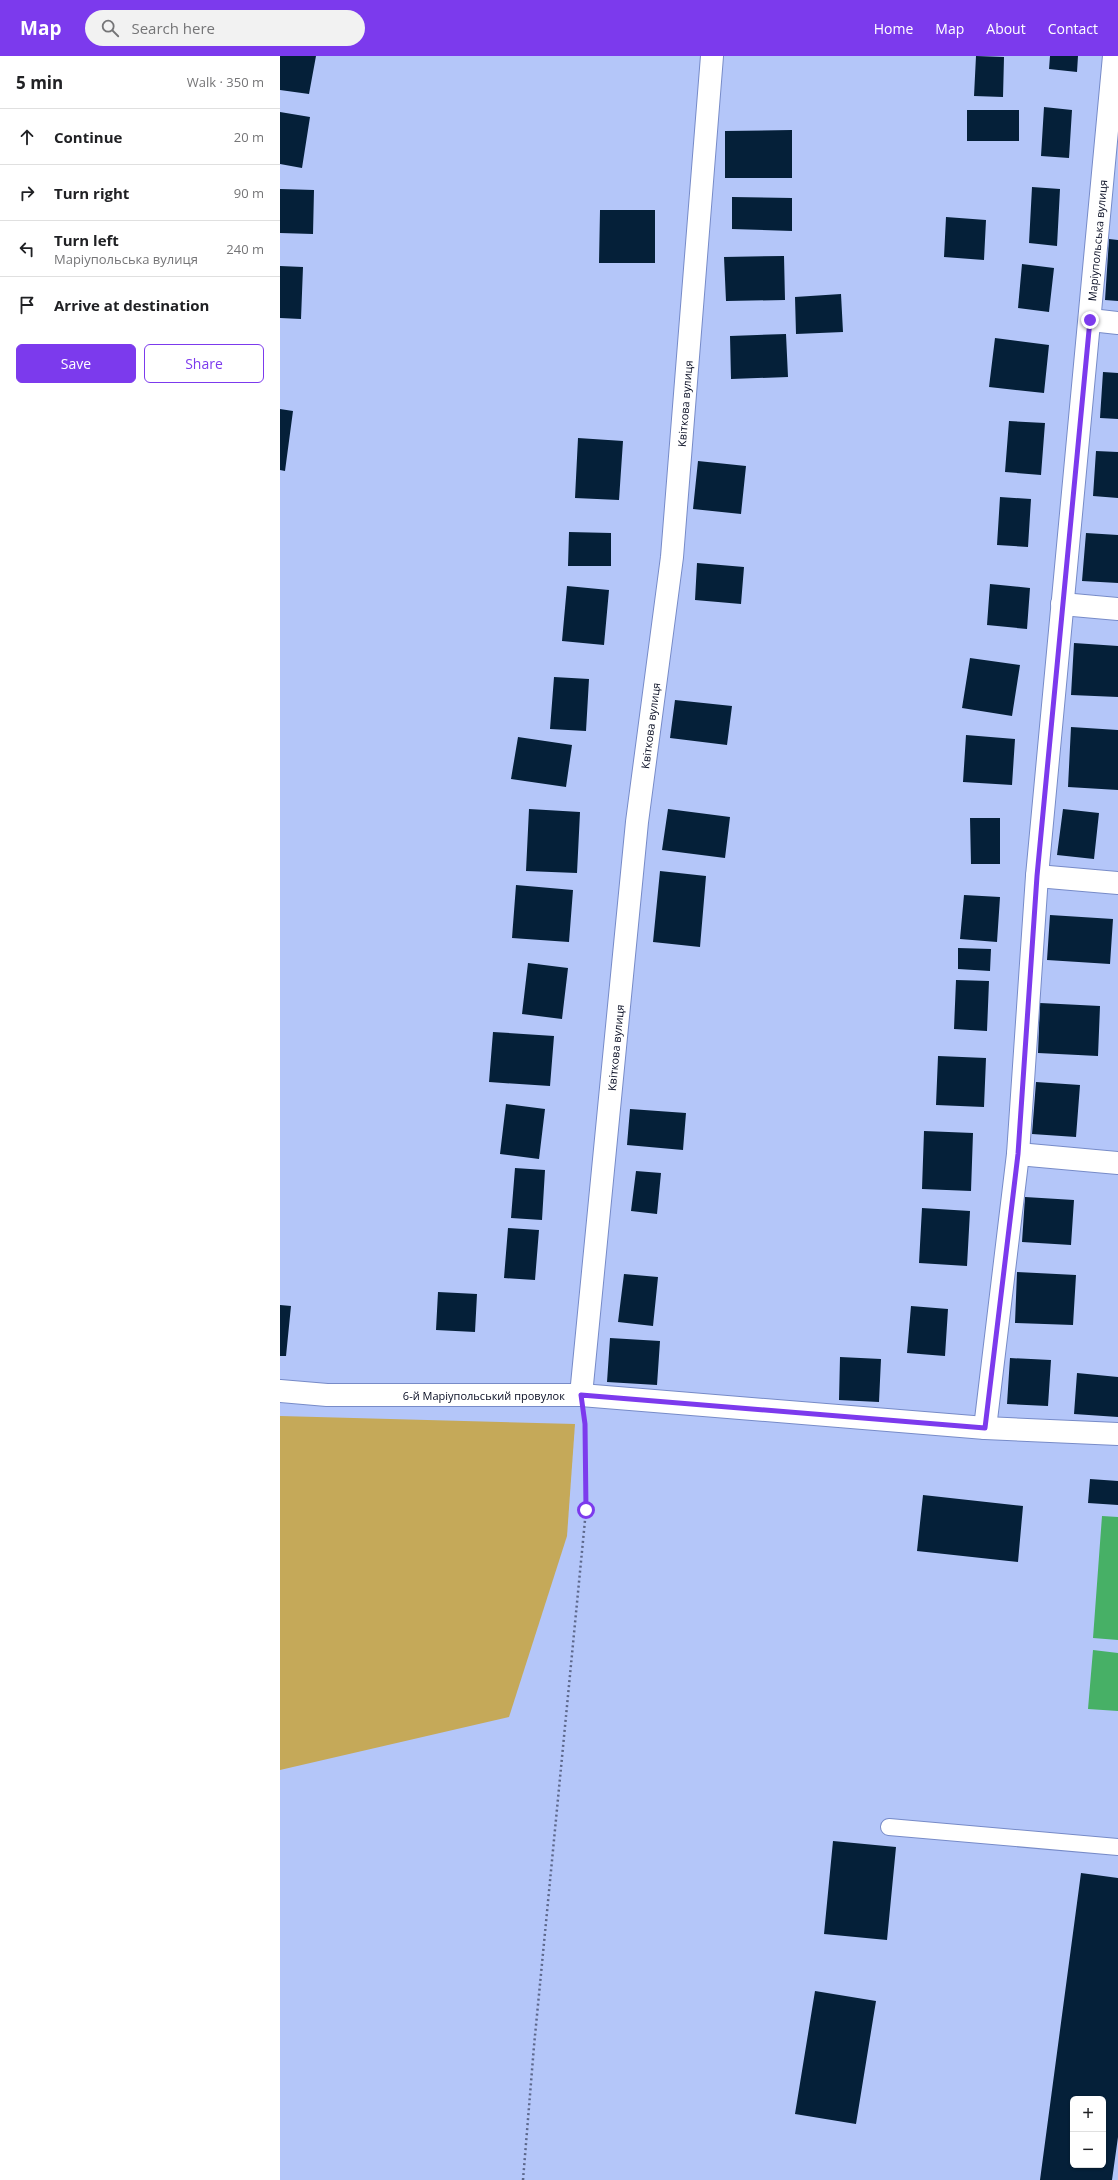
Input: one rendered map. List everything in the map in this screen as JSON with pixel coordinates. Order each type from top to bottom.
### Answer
[{"type":"street","name":"Квіткова вулиця","points":[[581,1395],[637,822],[672,556],[712,56]]},
{"type":"street","name":"Маріупольська вулиця","points":[[985,1428],[1018,1154],[1037,876],[1114,56]]},
{"type":"street","points":[[1090,320],[1118,323]]},
{"type":"street","points":[[1062,604],[1118,609]]},
{"type":"street","points":[[1037,876],[1118,883]]},
{"type":"street","points":[[1018,1154],[1118,1163]]},
{"type":"street","name":"6-й Маріупольський провулок","points":[[280,1391],[327,1395],[581,1395],[985,1428],[1118,1434]]},
{"type":"lane","points":[[889,1827],[1118,1847]]},
{"type":"path","points":[[523,2180],[534,2046],[586,1510],[585,1424],[581,1395]]},
{"type":"shaded area","points":[[280,1416],[575,1424],[567,1536],[509,1717],[280,1770]]},
{"type":"shaded area","points":[[1102,1516],[1118,1517],[1118,1640],[1093,1638]]},
{"type":"shaded area","points":[[1093,1650],[1118,1653],[1118,1711],[1088,1709]]},
{"type":"building","points":[[280,56],[316,56],[309,94],[280,90]]},
{"type":"building","points":[[976,56],[1004,57],[1003,97],[974,96]]},
{"type":"building","points":[[1050,56],[1078,56],[1077,72],[1049,69]]},
{"type":"building","points":[[1044,107],[1072,110],[1069,158],[1041,156]]},
{"type":"building","points":[[967,110],[1019,110],[1019,141],[967,141]]},
{"type":"building","points":[[280,112],[310,117],[302,168],[280,164]]},
{"type":"building","points":[[792,130],[792,178],[725,178],[725,131]]},
{"type":"building","points":[[1032,187],[1060,189],[1057,246],[1029,243]]},
{"type":"building","points":[[280,189],[314,190],[313,234],[280,233]]},
{"type":"building","points":[[732,197],[792,198],[792,231],[732,229]]},
{"type":"building","points":[[600,210],[655,210],[655,263],[599,263]]},
{"type":"building","points":[[946,217],[986,220],[984,260],[944,257]]},
{"type":"building","points":[[1109,239],[1118,240],[1118,301],[1105,300]]},
{"type":"building","points":[[784,256],[785,300],[726,301],[724,257]]},
{"type":"building","points":[[1022,264],[1054,268],[1049,312],[1018,308]]},
{"type":"building","points":[[280,266],[303,267],[301,319],[280,318]]},
{"type":"building","points":[[841,294],[843,332],[796,334],[795,297]]},
{"type":"building","points":[[786,334],[788,377],[731,379],[730,336]]},
{"type":"building","points":[[995,338],[1049,345],[1044,393],[989,387]]},
{"type":"building","points":[[1103,372],[1118,373],[1118,419],[1100,418]]},
{"type":"building","points":[[280,409],[293,411],[285,471],[280,470]]},
{"type":"building","points":[[1009,421],[1045,423],[1041,475],[1005,472]]},
{"type":"building","points":[[578,438],[623,441],[619,500],[575,498]]},
{"type":"building","points":[[1096,451],[1118,452],[1118,498],[1093,496]]},
{"type":"building","points":[[698,461],[746,466],[741,514],[693,509]]},
{"type":"building","points":[[1000,497],[1031,499],[1028,547],[997,545]]},
{"type":"building","points":[[569,532],[611,533],[611,566],[568,566]]},
{"type":"building","points":[[1086,533],[1118,535],[1118,583],[1082,581]]},
{"type":"building","points":[[697,563],[744,567],[741,604],[695,600]]},
{"type":"building","points":[[990,584],[1030,588],[1027,629],[987,625]]},
{"type":"building","points":[[567,586],[609,590],[604,645],[562,641]]},
{"type":"building","points":[[1074,643],[1118,646],[1118,697],[1071,695]]},
{"type":"building","points":[[970,658],[1020,665],[1012,716],[962,708]]},
{"type":"building","points":[[554,677],[589,679],[586,731],[550,729]]},
{"type":"building","points":[[675,700],[732,706],[727,745],[670,738]]},
{"type":"building","points":[[1071,727],[1118,730],[1118,790],[1068,787]]},
{"type":"building","points":[[966,735],[1015,739],[1012,785],[963,782]]},
{"type":"building","points":[[518,737],[572,745],[566,787],[511,779]]},
{"type":"building","points":[[529,809],[580,812],[577,873],[526,871]]},
{"type":"building","points":[[668,809],[730,817],[725,858],[662,850]]},
{"type":"building","points":[[1063,809],[1099,813],[1094,859],[1057,855]]},
{"type":"building","points":[[970,818],[1000,818],[1000,864],[971,864]]},
{"type":"building","points":[[660,871],[706,876],[700,947],[653,942]]},
{"type":"building","points":[[516,885],[573,890],[569,942],[512,938]]},
{"type":"building","points":[[964,895],[1000,897],[997,942],[960,939]]},
{"type":"building","points":[[1050,915],[1113,919],[1110,964],[1047,960]]},
{"type":"building","points":[[958,948],[991,949],[990,971],[958,969]]},
{"type":"building","points":[[528,963],[568,968],[562,1019],[522,1014]]},
{"type":"building","points":[[956,980],[989,981],[987,1031],[954,1029]]},
{"type":"building","points":[[1040,1003],[1100,1006],[1098,1056],[1038,1053]]},
{"type":"building","points":[[493,1032],[554,1036],[550,1086],[489,1082]]},
{"type":"building","points":[[938,1056],[986,1058],[984,1107],[936,1105]]},
{"type":"building","points":[[1036,1082],[1080,1085],[1076,1137],[1032,1134]]},
{"type":"building","points":[[506,1104],[545,1109],[539,1159],[500,1154]]},
{"type":"building","points":[[630,1109],[686,1113],[683,1150],[627,1145]]},
{"type":"building","points":[[924,1131],[973,1133],[971,1191],[922,1189]]},
{"type":"building","points":[[515,1168],[545,1170],[542,1220],[511,1218]]},
{"type":"building","points":[[636,1171],[661,1173],[657,1214],[631,1211]]},
{"type":"building","points":[[1025,1197],[1074,1200],[1071,1245],[1022,1242]]},
{"type":"building","points":[[922,1208],[970,1211],[967,1266],[919,1263]]},
{"type":"building","points":[[508,1228],[539,1230],[535,1280],[504,1278]]},
{"type":"building","points":[[1017,1272],[1076,1275],[1073,1325],[1015,1323]]},
{"type":"building","points":[[624,1274],[658,1277],[653,1326],[618,1322]]},
{"type":"building","points":[[438,1292],[477,1294],[475,1332],[436,1330]]},
{"type":"building","points":[[280,1305],[291,1306],[286,1356],[280,1356]]},
{"type":"building","points":[[911,1306],[948,1309],[945,1356],[907,1353]]},
{"type":"building","points":[[610,1338],[660,1341],[657,1385],[607,1382]]},
{"type":"building","points":[[840,1357],[881,1359],[879,1402],[839,1400]]},
{"type":"building","points":[[1010,1358],[1051,1360],[1048,1406],[1007,1404]]},
{"type":"building","points":[[1077,1373],[1118,1377],[1118,1417],[1074,1414]]},
{"type":"building","points":[[1090,1479],[1118,1481],[1118,1505],[1088,1503]]},
{"type":"building","points":[[923,1495],[1023,1506],[1018,1562],[917,1551]]},
{"type":"building","points":[[833,1841],[896,1847],[887,1940],[824,1934]]},
{"type":"building","points":[[1081,1873],[1118,1878],[1118,2137],[1112,2180],[1040,2180]]},
{"type":"building","points":[[815,1991],[876,2001],[856,2124],[795,2114]]},
{"type":"route","points":[[586,1510],[585,1424],[581,1395],[985,1428],[1018,1154],[1037,876],[1090,320]]}]
